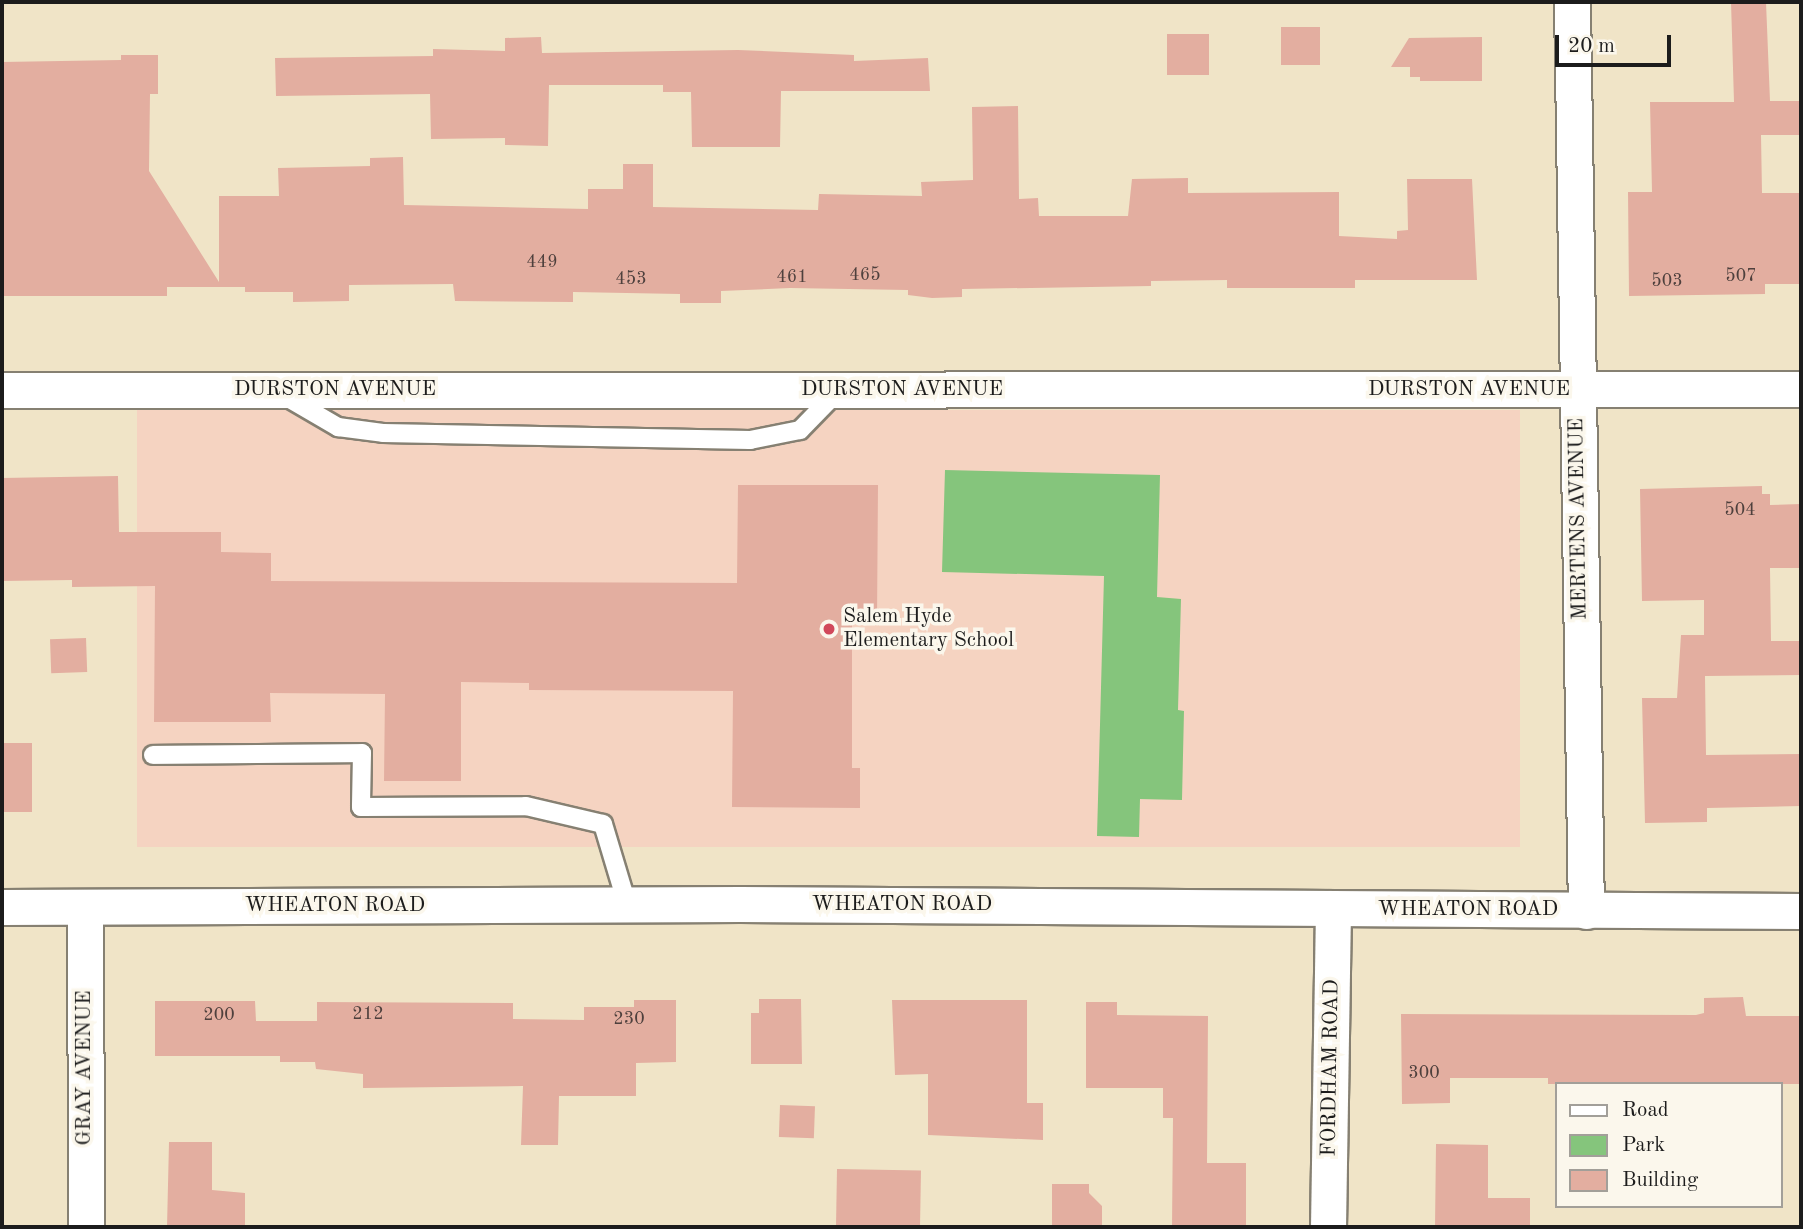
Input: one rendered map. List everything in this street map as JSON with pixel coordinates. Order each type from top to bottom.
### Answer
[{"type":"street","name":"MERTENS AVENUE","points":[[1572,2],[1586,911]]},
{"type":"street","name":"DURSTON AVENUE","points":[[2,390],[1801,389]]},
{"type":"street","name":"WHEATON ROAD","points":[[2,907],[626,904],[1801,911]]},
{"type":"street","name":"GRAY AVENUE","points":[[85,908],[86,1227]]},
{"type":"street","name":"FORDHAM ROAD","points":[[1328,1227],[1333,908]]},
{"type":"lane","points":[[274,390],[338,427],[383,433],[750,440],[800,430],[840,390]]},
{"type":"lane","points":[[153,755],[362,753],[361,807],[526,806],[603,824],[626,904]]},
{"type":"shaded area","name":"Salem Hyde Elementary School","points":[[137,410],[1520,410],[1520,847],[137,847]]},
{"type":"green space","points":[[945,470],[1160,475],[1157,597],[1181,599],[1178,710],[1184,711],[1182,800],[1140,799],[1139,837],[1097,836],[1104,576],[942,572]]},
{"type":"building","points":[[1731,2],[1766,2],[1770,101],[1801,101],[1801,135],[1761,135],[1762,193],[1801,193],[1801,284],[1765,284],[1765,294],[1629,296],[1628,192],[1652,192],[1650,102],[1734,102]]},
{"type":"building","points":[[1281,27],[1320,27],[1320,65],[1281,65]]},
{"type":"building","points":[[1167,34],[1209,34],[1209,75],[1167,75]]},
{"type":"building","points":[[541,37],[542,53],[738,50],[854,55],[854,61],[928,58],[930,91],[781,91],[780,147],[692,147],[691,92],[663,92],[663,85],[549,85],[548,146],[505,145],[505,138],[431,139],[430,94],[276,96],[275,58],[433,56],[433,49],[505,51],[505,38]]},
{"type":"building","points":[[1482,37],[1482,81],[1420,81],[1420,77],[1410,77],[1410,67],[1391,67],[1409,38]]},
{"type":"building","points":[[121,55],[158,55],[158,94],[150,94],[149,171],[219,282],[219,196],[279,196],[278,168],[370,166],[370,158],[403,157],[404,205],[588,209],[588,189],[623,189],[623,164],[653,164],[653,207],[818,210],[819,194],[922,196],[921,182],[973,180],[972,107],[1018,106],[1019,199],[1038,198],[1039,216],[1128,216],[1132,179],[1188,178],[1188,193],[1339,192],[1339,236],[1397,239],[1397,231],[1408,230],[1407,179],[1472,179],[1477,280],[1355,280],[1355,288],[1227,288],[1227,280],[1151,281],[1151,286],[962,289],[962,297],[932,298],[908,295],[908,290],[790,288],[721,291],[721,303],[680,303],[680,294],[573,292],[573,302],[455,301],[453,284],[349,285],[349,301],[293,302],[293,292],[245,292],[245,287],[167,287],[167,296],[2,296],[2,62],[121,60]]},
{"type":"building","points":[[118,476],[119,532],[221,532],[221,552],[271,553],[271,581],[737,583],[738,485],[878,485],[877,620],[852,620],[852,768],[860,768],[860,808],[732,807],[733,691],[529,690],[529,683],[461,682],[461,781],[384,781],[385,694],[270,693],[271,722],[154,722],[155,586],[72,587],[72,580],[2,581],[2,478]]},
{"type":"building","points":[[1762,486],[1762,494],[1770,494],[1770,505],[1801,504],[1801,568],[1770,568],[1771,641],[1801,641],[1801,675],[1705,676],[1706,755],[1801,754],[1801,806],[1707,808],[1707,822],[1645,823],[1642,698],[1677,698],[1681,635],[1704,635],[1704,600],[1642,601],[1640,489]]},
{"type":"building","points":[[86,638],[87,672],[51,673],[50,639]]},
{"type":"building","points":[[2,743],[32,743],[32,812],[2,812]]},
{"type":"building","points":[[1743,997],[1746,1016],[1801,1016],[1801,1084],[1548,1084],[1548,1078],[1450,1078],[1450,1103],[1402,1104],[1401,1014],[1696,1015],[1704,1013],[1704,998]]},
{"type":"building","points":[[759,999],[801,999],[802,1064],[751,1064],[751,1013],[759,1013]]},
{"type":"building","points":[[634,1000],[676,1000],[676,1062],[636,1063],[636,1096],[559,1096],[558,1145],[521,1145],[523,1086],[363,1088],[363,1074],[316,1069],[315,1062],[280,1062],[280,1056],[155,1056],[155,1001],[255,1001],[256,1021],[317,1021],[317,1002],[513,1003],[513,1019],[584,1020],[584,1007],[634,1007]]},
{"type":"building","points":[[892,1000],[1027,1000],[1027,1103],[1043,1103],[1043,1140],[928,1135],[928,1074],[895,1075]]},
{"type":"building","points":[[1086,1002],[1117,1002],[1117,1015],[1208,1016],[1207,1163],[1246,1163],[1246,1227],[1172,1227],[1173,1118],[1163,1118],[1163,1088],[1086,1088]]},
{"type":"building","points":[[780,1105],[815,1106],[814,1138],[779,1137]]},
{"type":"building","points":[[169,1142],[212,1142],[212,1190],[245,1193],[245,1227],[167,1227]]},
{"type":"building","points":[[1436,1144],[1488,1145],[1488,1198],[1530,1198],[1530,1227],[1435,1227]]},
{"type":"building","points":[[837,1169],[921,1170],[920,1227],[836,1227]]},
{"type":"building","points":[[1052,1184],[1089,1184],[1089,1193],[1102,1206],[1102,1227],[1052,1227]]},
{"type":"place","name":"Salem Hyde Elementary School","points":[[829,629]]}]
